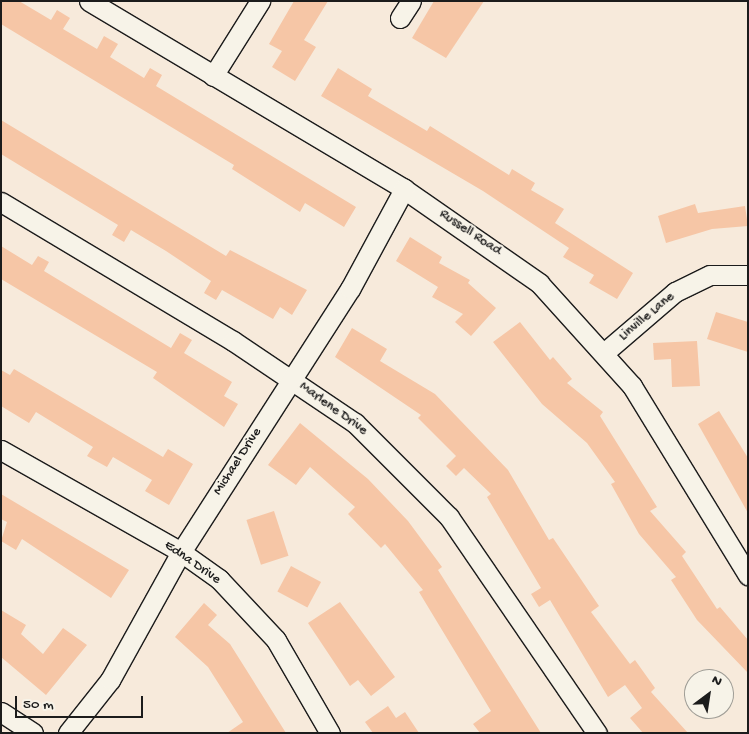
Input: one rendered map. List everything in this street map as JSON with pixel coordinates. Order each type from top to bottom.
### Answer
[{"type":"street","name":"Russell Road","points":[[89,1],[404,189],[539,283],[605,352],[632,386],[748,575]]},
{"type":"street","points":[[213,76],[260,1]]},
{"type":"street","points":[[400,18],[411,1]]},
{"type":"street","name":"Michael Drive","points":[[68,733],[110,680],[181,552],[350,289],[404,189]]},
{"type":"street","name":"Marlene Drive","points":[[1,202],[291,380],[355,423],[449,517],[597,733]]},
{"type":"street","name":"Linville Lane","points":[[605,352],[675,292],[710,274],[748,275]]},
{"type":"street","name":"Edna Drive","points":[[1,450],[181,552],[218,579],[276,640],[330,733]]},
{"type":"street","points":[[1,712],[33,733]]},
{"type":"building","points":[[1,1],[19,1],[51,20],[57,10],[70,18],[63,29],[97,49],[104,36],[118,44],[110,57],[144,78],[150,68],[162,75],[156,86],[356,207],[344,227],[305,203],[300,212],[232,169],[234,165],[1,24]]},
{"type":"building","points":[[294,1],[328,1],[304,40],[316,47],[295,81],[272,67],[282,51],[269,44]]},
{"type":"building","points":[[434,1],[484,1],[446,58],[412,38]]},
{"type":"building","points":[[338,68],[372,89],[368,96],[427,131],[430,126],[509,175],[512,169],[535,183],[531,190],[564,209],[555,223],[633,273],[617,299],[589,283],[594,275],[563,257],[569,248],[483,191],[321,96]]},
{"type":"building","points":[[1,120],[226,256],[230,250],[307,290],[292,315],[280,307],[273,319],[222,290],[216,300],[204,293],[211,281],[166,251],[131,230],[124,242],[112,235],[118,225],[1,154]]},
{"type":"building","points":[[695,204],[698,213],[745,206],[748,226],[712,229],[666,243],[658,216]]},
{"type":"building","points":[[410,237],[442,257],[439,263],[470,280],[468,283],[496,308],[471,336],[455,322],[463,314],[432,297],[438,287],[396,261]]},
{"type":"building","points":[[1,246],[32,265],[38,256],[49,262],[44,271],[171,348],[180,333],[192,340],[184,353],[232,382],[224,396],[238,404],[224,427],[153,378],[157,372],[1,279]]},
{"type":"building","points":[[716,312],[748,322],[748,352],[707,339]]},
{"type":"building","points":[[520,322],[550,360],[553,357],[572,379],[567,383],[603,412],[600,416],[657,507],[650,511],[686,552],[682,556],[717,609],[720,607],[748,640],[748,673],[697,620],[671,580],[676,577],[639,534],[611,484],[615,482],[587,443],[542,404],[493,342]]},
{"type":"building","points":[[352,328],[387,349],[380,361],[435,394],[508,470],[549,540],[553,538],[599,606],[591,612],[630,664],[635,660],[655,688],[651,692],[688,733],[643,733],[630,718],[642,708],[625,685],[608,697],[550,600],[539,607],[531,594],[541,588],[487,497],[491,494],[464,468],[456,476],[446,466],[456,456],[418,418],[421,415],[335,357]]},
{"type":"building","points":[[697,341],[700,386],[672,387],[671,359],[654,360],[653,343]]},
{"type":"building","points":[[14,369],[163,457],[168,449],[193,464],[169,505],[145,491],[152,480],[113,457],[107,467],[87,456],[93,447],[36,412],[29,423],[1,406],[1,370],[10,375]]},
{"type":"building","points":[[719,411],[748,458],[748,513],[698,424]]},
{"type":"building","points":[[300,423],[368,479],[408,521],[442,567],[438,570],[541,733],[480,733],[473,724],[491,711],[419,592],[423,590],[385,544],[381,548],[348,514],[355,507],[310,467],[296,485],[268,465]]},
{"type":"building","points":[[1,494],[129,570],[111,598],[22,539],[16,550],[1,541],[7,522],[1,519]]},
{"type":"building","points":[[274,511],[289,556],[261,565],[246,520]]},
{"type":"building","points":[[291,566],[321,582],[307,608],[277,592]]},
{"type":"building","points":[[340,602],[395,677],[371,696],[358,680],[350,686],[308,623]]},
{"type":"building","points":[[204,603],[217,615],[208,625],[230,644],[286,733],[227,733],[243,722],[208,667],[175,637]]},
{"type":"building","points":[[1,610],[26,625],[21,634],[43,654],[63,628],[87,645],[46,695],[1,657]]},
{"type":"building","points":[[388,706],[396,718],[405,712],[419,733],[373,733],[365,722]]}]
